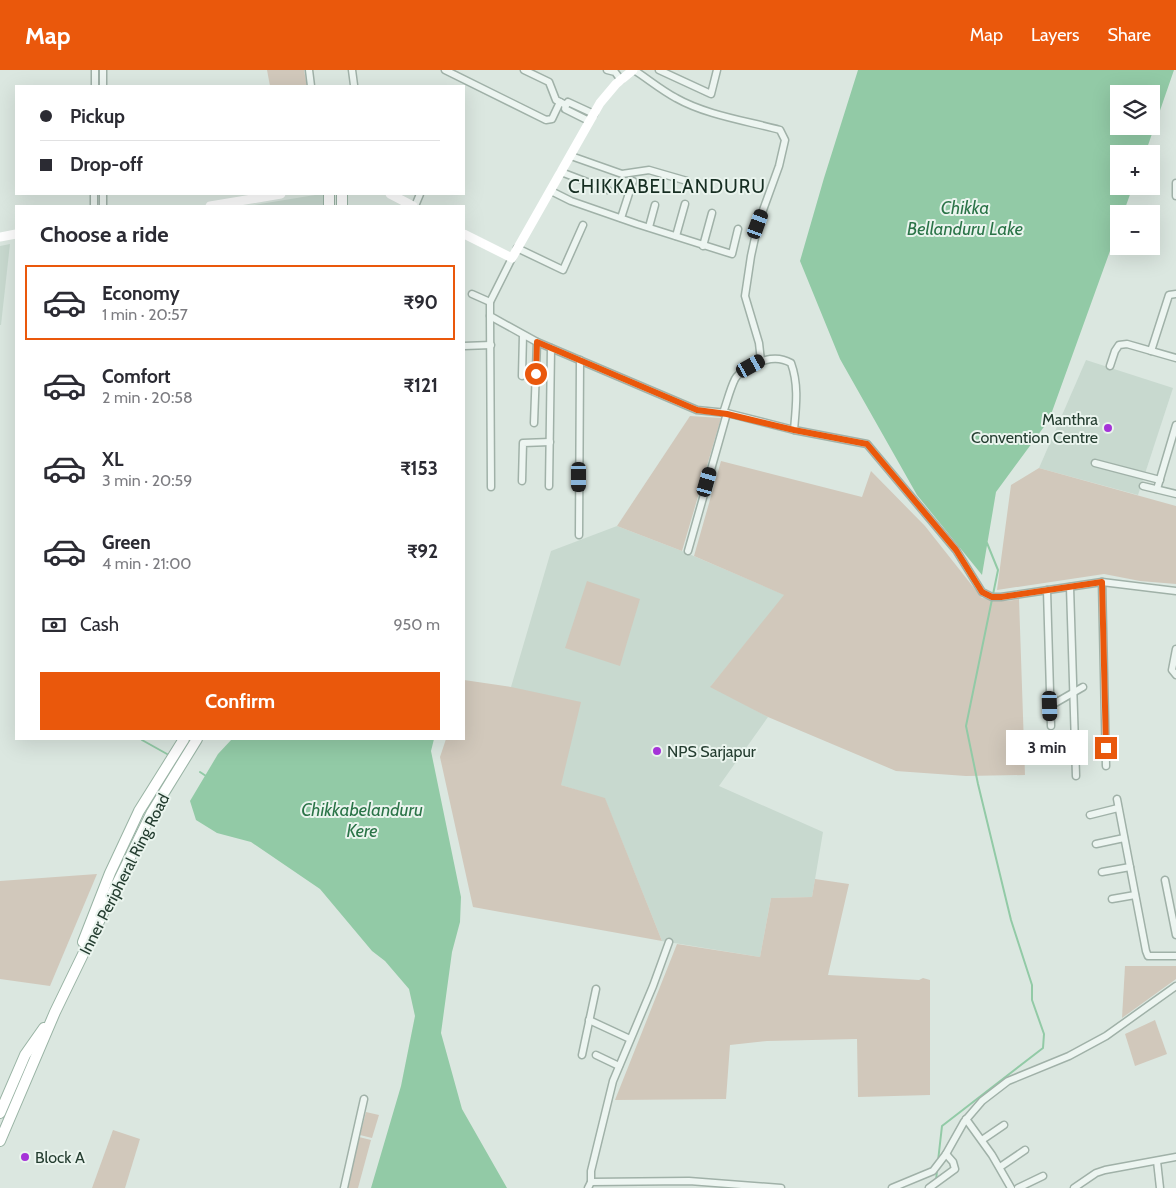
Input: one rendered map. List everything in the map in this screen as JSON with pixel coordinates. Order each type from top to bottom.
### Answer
[{"type":"main road","points":[[465,234],[512,258],[600,103],[621,80],[634,70]]},
{"type":"main road","points":[[216,205],[275,195]]},
{"type":"main road","points":[[392,195],[412,205]]},
{"type":"main road","points":[[0,238],[15,234]]},
{"type":"main road","name":"Inner Peripheral Ring Road","points":[[0,1113],[25,1055],[56,1012],[110,873],[139,811],[183,740]]},
{"type":"main road","name":"Inner Peripheral Ring Road","points":[[0,1141],[56,1012],[152,812],[196,740]]},
{"type":"street","points":[[95,70],[95,85]]},
{"type":"street","points":[[103,85],[104,70]]},
{"type":"street","points":[[309,70],[311,85]]},
{"type":"street","points":[[352,70],[354,85]]},
{"type":"street","points":[[445,70],[546,120],[552,119],[563,103]]},
{"type":"street","points":[[524,70],[549,82],[556,100],[563,103],[565,109],[591,117]]},
{"type":"street","points":[[607,70],[615,72],[621,80]]},
{"type":"street","points":[[634,70],[676,98],[694,106],[780,130],[784,134],[785,140],[779,166],[758,224],[745,296],[759,342],[761,361]]},
{"type":"street","points":[[658,70],[711,94],[717,70]]},
{"type":"street","points":[[571,156],[622,174],[649,170],[687,181]]},
{"type":"street","points":[[561,172],[608,190]]},
{"type":"street","points":[[621,218],[632,181]]},
{"type":"street","points":[[1176,183],[1176,196]]},
{"type":"street","points":[[551,191],[571,201],[732,254],[738,229]]},
{"type":"street","points":[[676,236],[685,204]]},
{"type":"street","points":[[649,227],[655,205]]},
{"type":"street","points":[[703,246],[712,213]]},
{"type":"street","points":[[517,248],[563,270],[584,225]]},
{"type":"street","points":[[491,487],[490,302],[512,258]]},
{"type":"street","points":[[472,294],[490,302]]},
{"type":"street","points":[[1151,351],[1169,295],[1176,294]]},
{"type":"street","points":[[490,316],[537,342],[697,410],[725,413],[794,430],[867,444],[956,550],[982,592],[992,597],[1102,582],[1176,591]]},
{"type":"street","points":[[522,376],[523,335]]},
{"type":"street","points":[[534,422],[537,342]]},
{"type":"street","points":[[1110,366],[1119,345],[1127,344],[1176,358]]},
{"type":"street","points":[[465,346],[490,345]]},
{"type":"street","points":[[549,486],[551,348]]},
{"type":"street","points":[[688,551],[725,413],[736,378],[742,372],[761,361],[772,358],[783,359],[791,363],[796,375],[794,430]]},
{"type":"street","points":[[579,535],[580,360]]},
{"type":"street","points":[[1157,489],[1176,425]]},
{"type":"street","points":[[522,481],[523,443],[550,442]]},
{"type":"street","points":[[1095,463],[1160,480]]},
{"type":"street","points":[[1143,486],[1176,494]]},
{"type":"street","points":[[1102,582],[1106,766]]},
{"type":"street","points":[[1070,587],[1076,776]]},
{"type":"street","points":[[1047,590],[1051,726]]},
{"type":"street","points":[[1176,649],[1172,670],[1176,675]]},
{"type":"street","points":[[1050,706],[1083,687]]},
{"type":"street","points":[[1117,799],[1148,956],[1176,956]]},
{"type":"street","points":[[1090,815],[1118,808]]},
{"type":"street","points":[[1096,844],[1124,838]]},
{"type":"street","points":[[1102,872],[1130,867]]},
{"type":"street","points":[[1165,880],[1176,935]]},
{"type":"street","points":[[1112,899],[1135,895]]},
{"type":"street","points":[[669,942],[653,986],[613,1080],[589,1185],[690,1181],[781,1188]]},
{"type":"street","points":[[892,1188],[933,1171],[946,1154],[966,1119],[982,1101],[1008,1081],[1069,1056],[1106,1036],[1176,986]]},
{"type":"street","points":[[582,1055],[596,989]]},
{"type":"street","points":[[589,1020],[630,1039]]},
{"type":"street","points":[[596,1055],[619,1066]]},
{"type":"street","points":[[344,1188],[364,1099]]},
{"type":"street","points":[[966,1119],[1000,1167],[1011,1188]]},
{"type":"street","points":[[982,1140],[1004,1125]]},
{"type":"street","points":[[1000,1167],[1025,1150]]},
{"type":"street","points":[[930,1188],[954,1169],[953,1162],[946,1154]]},
{"type":"street","points":[[1074,1188],[1105,1170],[1176,1157]]},
{"type":"street","points":[[1157,1161],[1160,1188]]},
{"type":"street","points":[[1018,1188],[1043,1176]]},
{"type":"shaded area","points":[[267,70],[304,70],[307,85],[270,85]]},
{"type":"shaded area","points":[[323,195],[324,205],[254,205]]},
{"type":"shaded area","points":[[10,244],[1,325],[0,325],[0,246]]},
{"type":"shaded area","name":"Manthra Convention Centre","points":[[1086,360],[1173,388],[1138,495],[1039,468]]},
{"type":"shaded area","points":[[690,416],[721,418],[682,551],[617,526]]},
{"type":"shaded area","points":[[721,461],[862,497],[871,471],[925,526],[982,598],[1008,601],[1019,599],[1025,775],[966,776],[896,771],[768,717],[710,687],[784,595],[694,556]]},
{"type":"shaded area","points":[[1039,468],[1176,506],[1176,584],[1140,581],[1104,574],[997,590],[1011,485]]},
{"type":"shaded area","name":"NPS Sarjapur","points":[[617,526],[682,551],[785,595],[711,686],[768,717],[719,786],[823,832],[812,897],[771,898],[760,957],[662,941],[605,799],[561,785],[511,687],[551,551]]},
{"type":"shaded area","points":[[587,581],[640,599],[620,666],[565,648]]},
{"type":"shaded area","points":[[465,680],[511,687],[581,702],[561,785],[605,798],[662,941],[473,907],[440,757],[446,740],[465,740]]},
{"type":"shaded area","points":[[97,874],[50,986],[0,979],[0,881]]},
{"type":"shaded area","points":[[815,879],[849,884],[828,975],[919,980],[923,978],[930,980],[930,1095],[858,1097],[857,1039],[767,1041],[730,1045],[726,1099],[615,1100],[677,944],[760,957],[771,898],[812,897]]},
{"type":"shaded area","points":[[1125,966],[1176,966],[1176,979],[1122,1018]]},
{"type":"shaded area","points":[[1155,1020],[1167,1054],[1135,1066],[1125,1034]]},
{"type":"shaded area","points":[[366,1112],[379,1115],[372,1138],[360,1135]]},
{"type":"shaded area","points":[[113,1130],[140,1139],[125,1188],[92,1188]]},
{"type":"shaded area","points":[[359,1137],[371,1140],[358,1188],[344,1188]]},
{"type":"water","name":"Chikka Bellanduru Lake","points":[[858,70],[1174,70],[1160,111],[1160,85],[1110,85],[1110,135],[1152,135],[1148,145],[1110,145],[1110,195],[1130,195],[1126,205],[1110,205],[1110,251],[1049,420],[996,492],[982,575],[917,495],[840,359],[800,261]]},
{"type":"water","name":"Chikkabelanduru Kere","points":[[231,740],[434,740],[431,751],[461,897],[460,922],[452,952],[441,1033],[462,1109],[507,1188],[371,1188],[401,1086],[415,1016],[409,989],[385,961],[372,951],[320,889],[251,842],[217,833],[196,820],[190,801],[218,754]]},
{"type":"waterway","points":[[938,1161],[942,1126],[1043,1048],[1044,1034],[1032,1000],[1032,985],[1011,920],[966,726],[998,570],[987,543]]},
{"type":"waterway","points":[[142,740],[167,754]]},
{"type":"waterway","points":[[200,772],[206,776]]},
{"type":"waterway","points":[[936,1181],[937,1170]]},
{"type":"place","name":"Manthra Convention Centre","points":[[1108,428]]},
{"type":"place","name":"NPS Sarjapur","points":[[657,751]]},
{"type":"place","name":"Block A","points":[[25,1157]]},
{"type":"district","name":"CHIKKABELLANDURU","points":[[667,186]]},
{"type":"route","points":[[536,374],[537,342],[697,410],[727,414],[794,430],[867,444],[956,550],[982,592],[992,597],[1102,582],[1106,748]]}]
